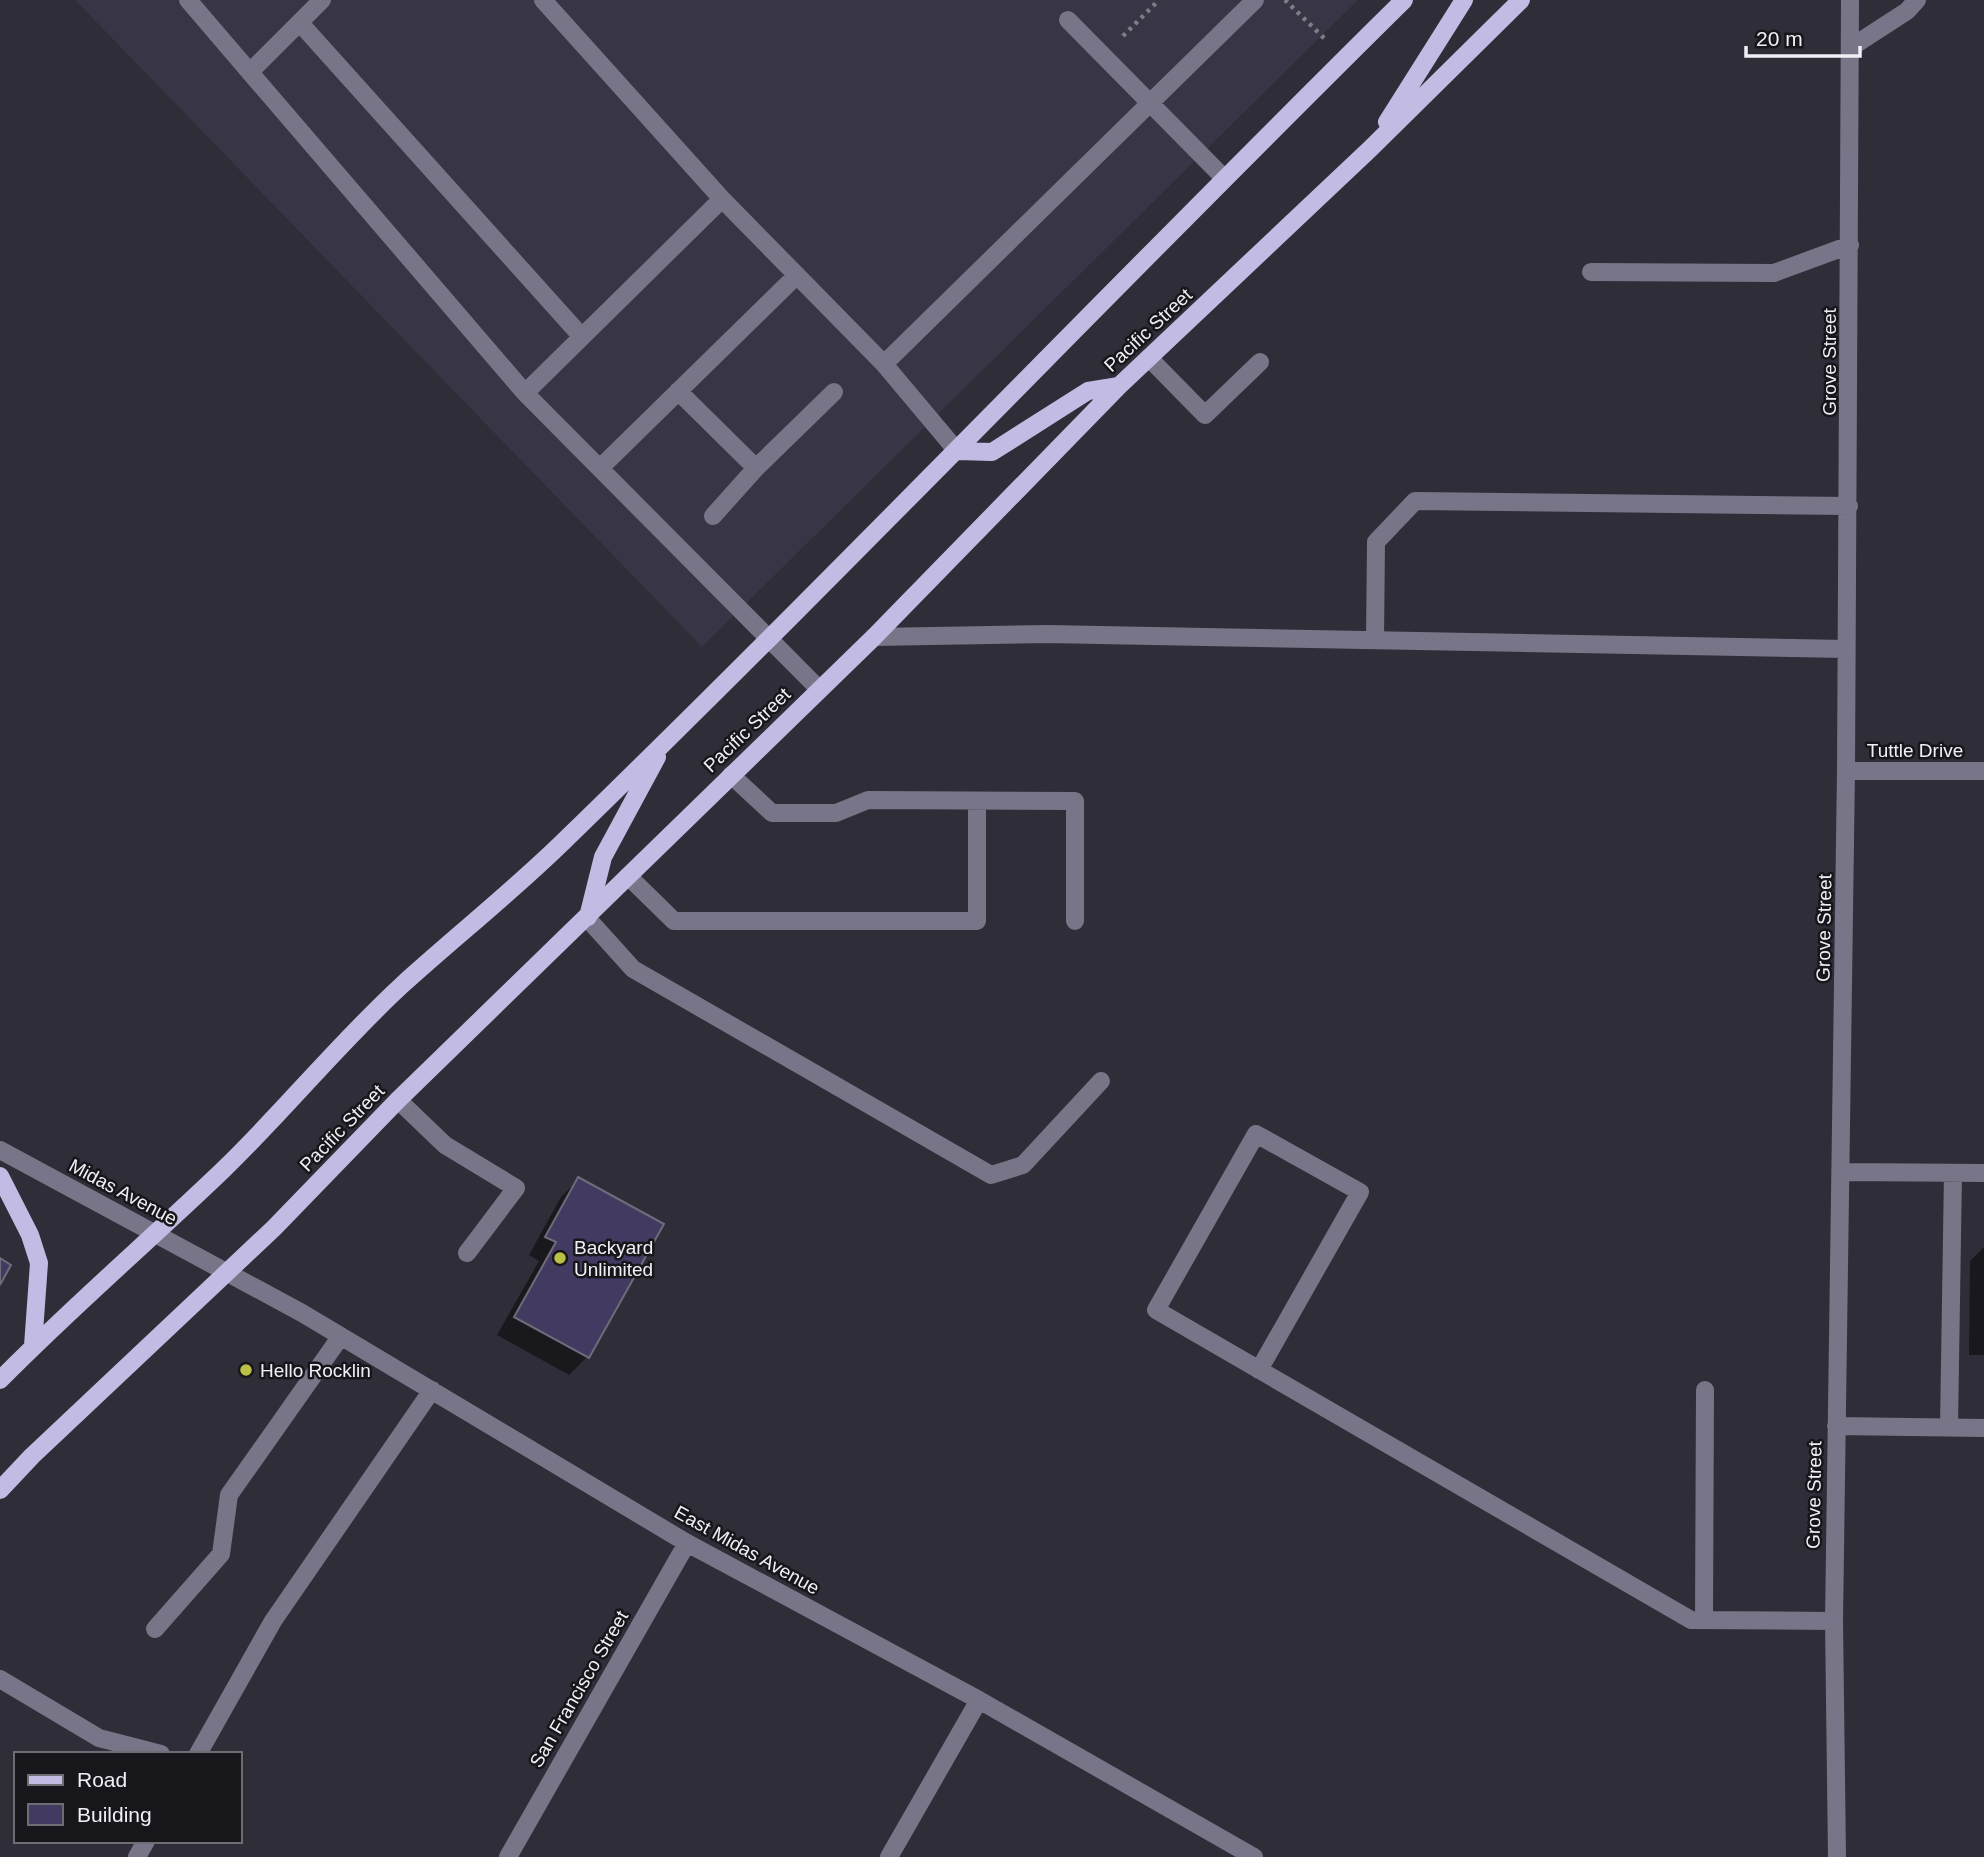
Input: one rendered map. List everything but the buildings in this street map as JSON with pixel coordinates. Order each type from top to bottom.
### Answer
[{"type":"main road","points":[[0,1380],[267,1126],[398,989],[559,846],[665,742],[1404,0]]},
{"type":"main road","points":[[1370,149],[1464,0]]},
{"type":"main road","name":"Pacific Street","points":[[0,1490],[225,1271],[274,1228],[398,1100],[874,636],[1119,386],[1370,149],[1521,0]]},
{"type":"main road","points":[[957,451],[992,452],[1088,391],[1119,386]]},
{"type":"main road","points":[[587,918],[603,857],[665,742]]},
{"type":"main road","points":[[0,1176],[30,1235],[39,1263],[33,1346]]},
{"type":"street","points":[[188,0],[525,393],[819,690]]},
{"type":"street","points":[[250,72],[322,0]]},
{"type":"street","points":[[542,0],[722,198],[884,364],[957,451]]},
{"type":"street","points":[[884,364],[1255,0]]},
{"type":"street","name":"Grove Street","points":[[1837,1857],[1834,1621],[1849,506],[1850,0]]},
{"type":"street","points":[[1850,48],[1907,11],[1917,0]]},
{"type":"street","points":[[1068,20],[1224,178]]},
{"type":"street","points":[[300,23],[582,337]]},
{"type":"street","points":[[525,393],[722,198]]},
{"type":"street","points":[[1591,272],[1774,273],[1850,244]]},
{"type":"street","points":[[600,468],[797,275]]},
{"type":"street","points":[[1150,359],[1205,415],[1260,362]]},
{"type":"street","points":[[678,391],[755,468]]},
{"type":"street","points":[[713,516],[755,468],[834,392]]},
{"type":"street","points":[[1375,640],[1376,542],[1415,501],[1849,506]]},
{"type":"street","points":[[874,636],[1048,634],[1846,649]]},
{"type":"street","name":"Tuttle Drive","points":[[1846,771],[1984,771]]},
{"type":"street","points":[[731,775],[772,813],[836,813],[868,800],[1075,801],[1075,921]]},
{"type":"street","points":[[628,876],[674,921],[977,921],[977,801]]},
{"type":"street","points":[[587,918],[633,969],[991,1175],[1023,1165],[1101,1082]]},
{"type":"street","points":[[398,1100],[445,1145],[516,1188],[467,1253]]},
{"type":"street","points":[[1259,1370],[1360,1192],[1256,1134],[1157,1310],[1259,1370],[1691,1620],[1834,1621]]},
{"type":"street","name":"Midas Avenue","points":[[0,1150],[225,1271]]},
{"type":"street","points":[[1842,1172],[1984,1173]]},
{"type":"street","points":[[1949,1427],[1952,1173]]},
{"type":"street","name":"East Midas Avenue","points":[[225,1271],[341,1336],[687,1543],[979,1700],[1254,1857]]},
{"type":"street","points":[[155,1629],[221,1554],[229,1495],[341,1336]]},
{"type":"street","points":[[199,1752],[273,1621],[432,1390]]},
{"type":"street","points":[[1704,1620],[1705,1390]]},
{"type":"street","points":[[1836,1426],[1984,1428]]},
{"type":"street","name":"San Francisco Street","points":[[508,1857],[687,1543]]},
{"type":"street","points":[[0,1679],[99,1738],[153,1752]]},
{"type":"street","points":[[889,1857],[979,1700]]},
{"type":"path","points":[[1104,55],[1159,0]]},
{"type":"path","points":[[1285,0],[1329,43]]},
{"type":"shaded area","points":[[75,0],[1358,0],[702,647]]},
{"type":"place","name":"Backyard Unlimited","points":[[560,1258]]},
{"type":"place","name":"Hello Rocklin","points":[[246,1370]]}]
